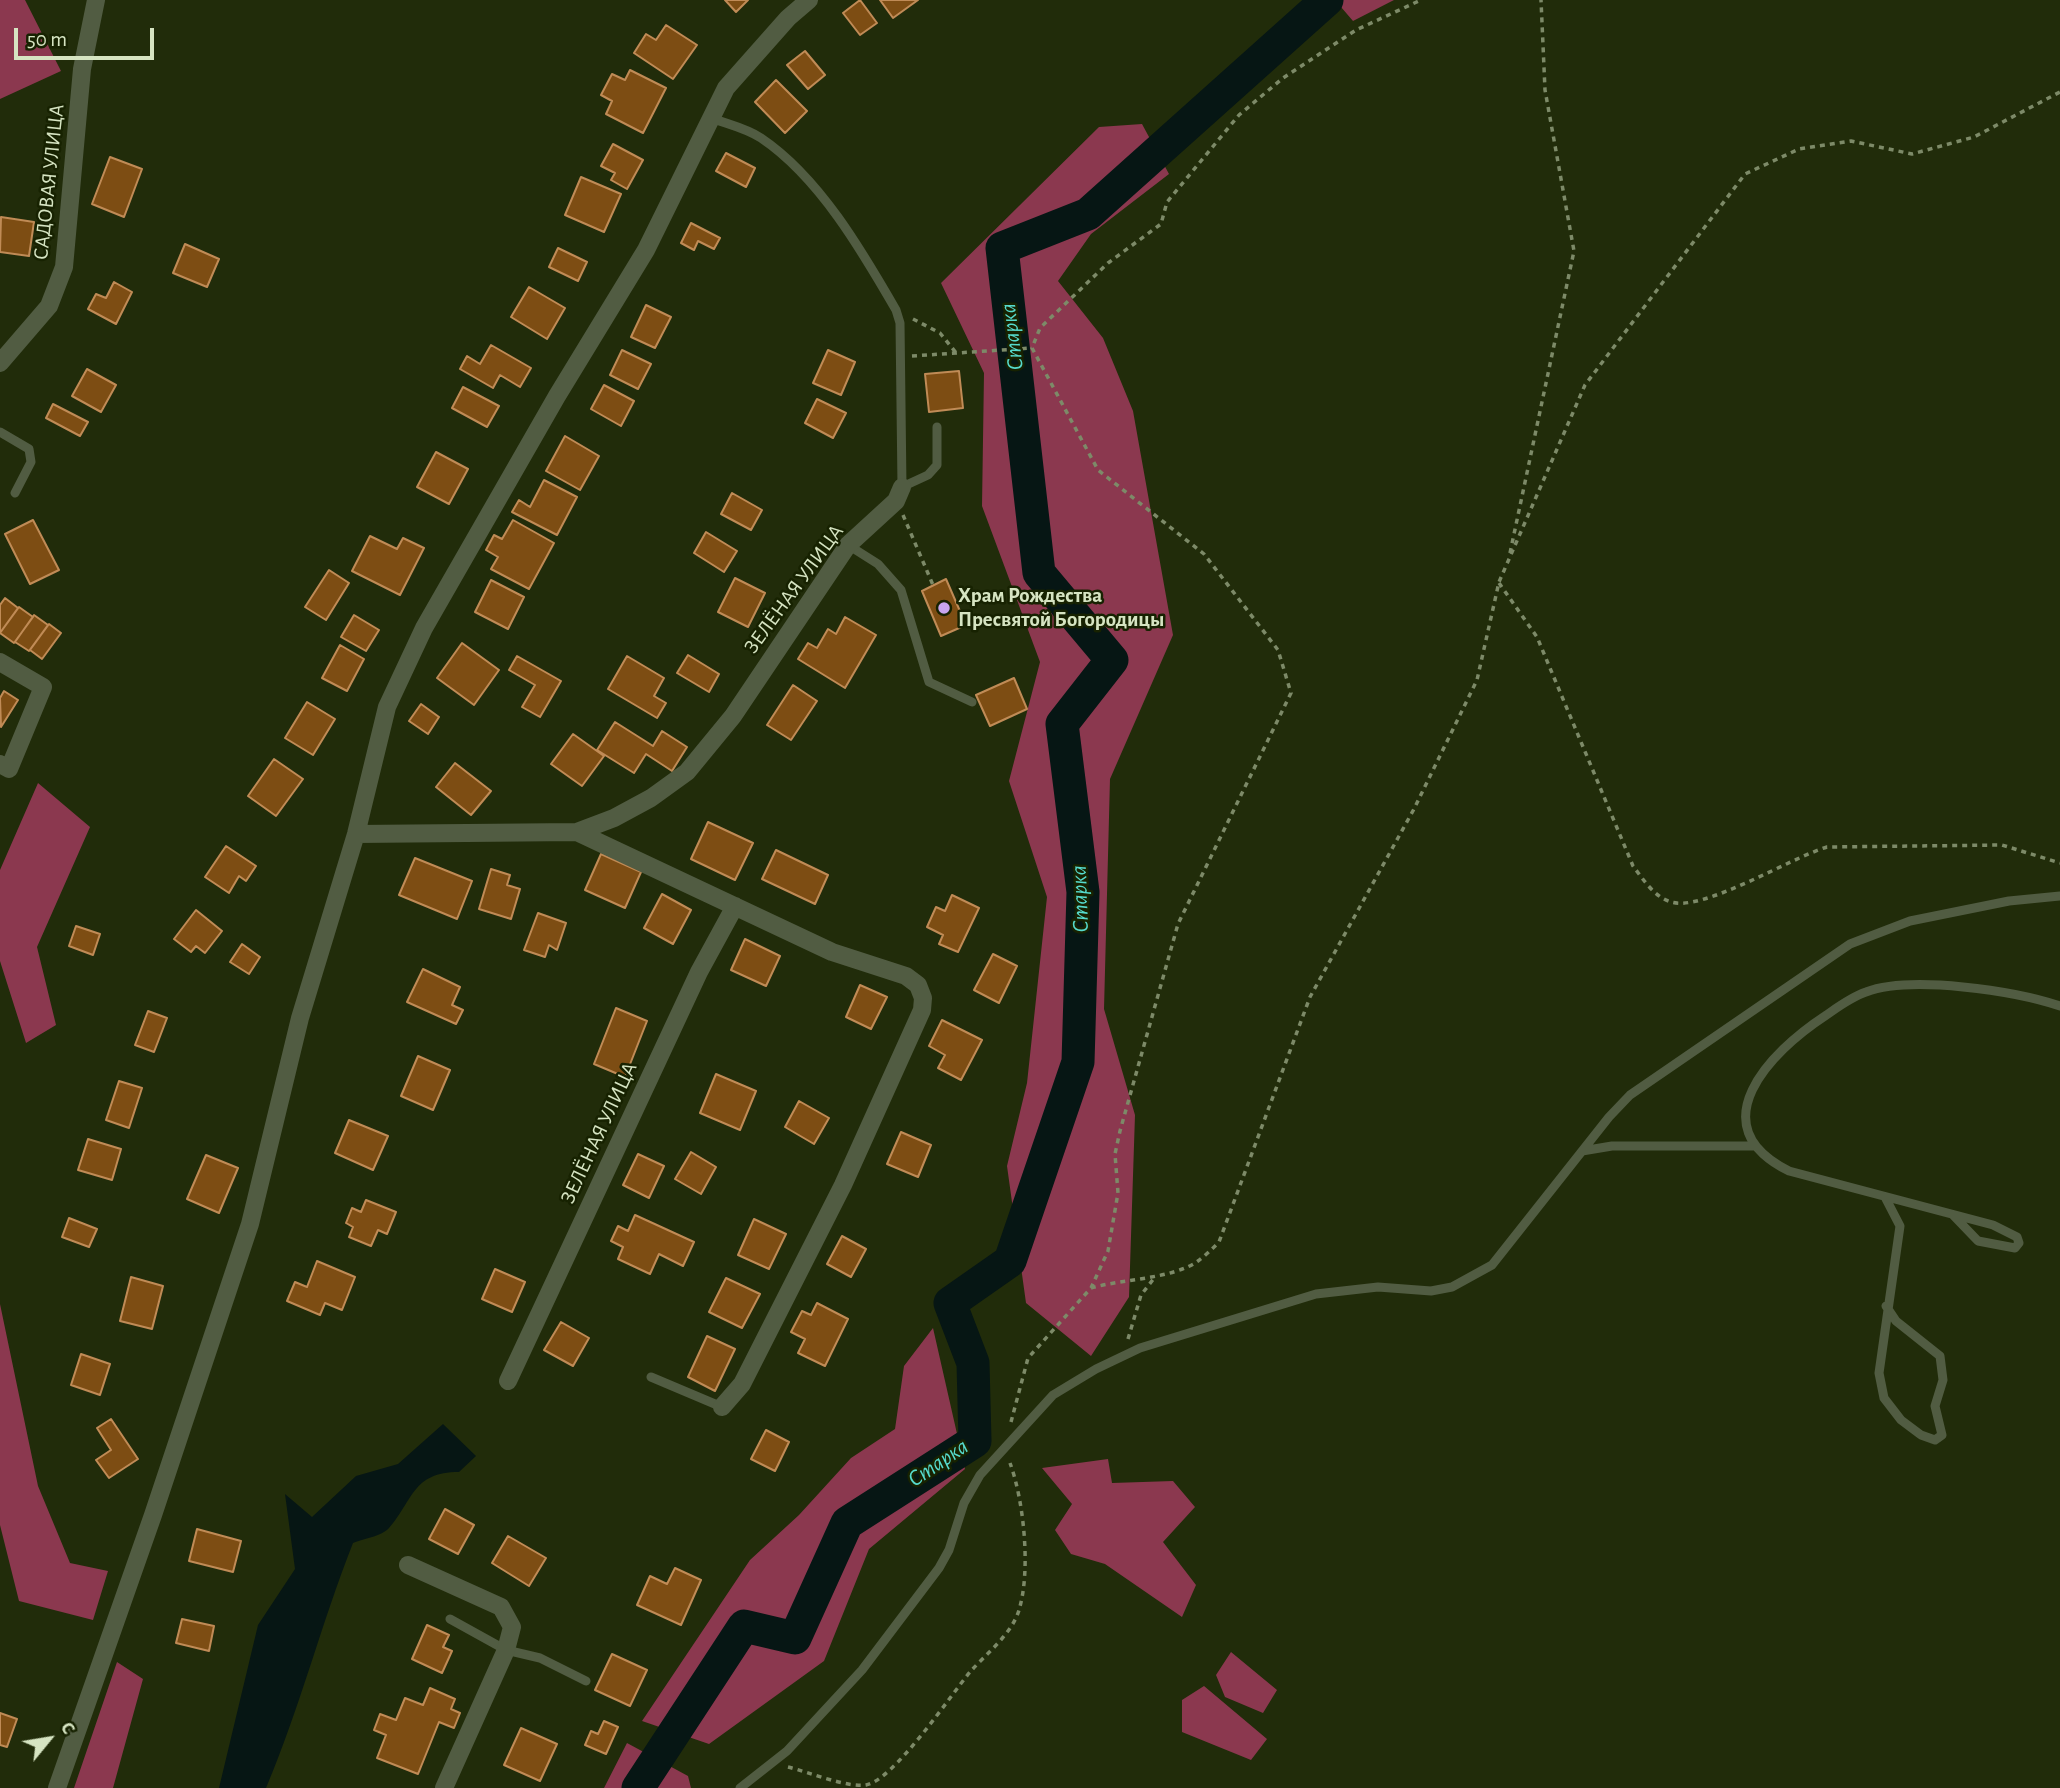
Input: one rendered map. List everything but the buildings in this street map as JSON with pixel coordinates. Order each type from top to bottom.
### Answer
[{"type":"street","name":"САДОВАЯ УЛИЦА","points":[[0,363],[49,306],[64,267],[82,69],[96,0]]},
{"type":"street","points":[[57,1788],[153,1515],[250,1224],[300,1018],[356,834],[387,707],[424,628],[557,396],[646,250],[709,118],[739,71],[809,0]]},
{"type":"street","name":"ЗЕЛЁНАЯ УЛИЦА","points":[[356,834],[578,832],[632,808],[687,772],[733,716],[848,545],[899,494]]},
{"type":"street","points":[[0,662],[43,687],[9,769],[0,764]]},
{"type":"street","points":[[578,832],[832,952],[906,976],[918,985],[923,998],[922,1010],[843,1185],[742,1384],[722,1408]]},
{"type":"street","name":"ЗЕЛЁНАЯ УЛИЦА","points":[[508,1381],[699,972],[735,906]]},
{"type":"street","points":[[408,1565],[501,1607],[512,1627],[506,1650],[444,1788]]},
{"type":"lane","points":[[709,118],[761,138],[799,173],[853,236],[896,310],[900,323],[901,356],[899,494]]},
{"type":"lane","points":[[899,494],[928,475],[937,465],[937,427]]},
{"type":"lane","points":[[0,432],[29,449],[31,462],[15,494]]},
{"type":"lane","points":[[848,545],[878,564],[901,590],[929,682],[972,702]]},
{"type":"lane","points":[[740,1788],[751,1776],[773,1763],[862,1671],[939,1568],[949,1550],[964,1503],[980,1475],[1053,1395],[1096,1369],[1140,1348],[1316,1294],[1378,1287],[1431,1291],[1452,1287],[1473,1278],[1492,1265],[1630,1095],[1850,944],[1910,921],[2009,901],[2060,896]]},
{"type":"lane","points":[[1953,1215],[1978,1241],[2015,1248],[2019,1243],[2017,1237],[1993,1225],[1789,1171],[1770,1162],[1754,1146],[1748,1131],[1746,1113],[1754,1085],[1768,1062],[1802,1031],[1868,990],[1914,985],[1989,990],[2060,1006]]},
{"type":"lane","points":[[1582,1151],[1612,1146],[1754,1146]]},
{"type":"lane","points":[[1885,1197],[1900,1226],[1886,1306],[1879,1373],[1884,1398],[1900,1420],[1920,1435],[1935,1440],[1942,1435],[1936,1406],[1943,1380],[1940,1356],[1896,1321],[1886,1306]]},
{"type":"lane","points":[[651,1377],[722,1408]]},
{"type":"lane","points":[[450,1619],[506,1650],[540,1658],[586,1681]]},
{"type":"path","points":[[1032,348],[1040,328],[1108,264],[1161,224],[1167,202],[1239,115],[1283,78],[1356,30],[1421,0]]},
{"type":"path","points":[[1508,562],[1574,251],[1545,90],[1541,0]]},
{"type":"path","points":[[1091,1288],[1118,1280],[1157,1276],[1196,1263],[1219,1242],[1310,997],[1414,809],[1477,680],[1499,582],[1585,385],[1745,173],[1799,149],[1851,141],[1912,154],[1974,137],[2060,92]]},
{"type":"path","points":[[896,310],[940,333],[957,354]]},
{"type":"path","points":[[901,356],[1032,348]]},
{"type":"path","points":[[773,1763],[863,1786],[878,1780],[939,1714],[968,1675],[1014,1623],[1023,1596],[1024,1519],[1018,1487],[1004,1448],[1028,1358],[1091,1288],[1108,1251],[1118,1193],[1115,1154],[1178,924],[1291,693],[1278,650],[1204,554],[1098,470],[1032,348]]},
{"type":"path","points":[[899,494],[933,585]]},
{"type":"path","points":[[1499,582],[1537,637],[1633,866],[1648,886],[1671,902],[1703,901],[1804,854],[1827,847],[2002,845],[2060,863]]},
{"type":"path","points":[[1121,1346],[1129,1339],[1141,1295],[1157,1276]]},
{"type":"shaded area","points":[[0,0],[25,0],[61,71],[0,99]]},
{"type":"shaded area","points":[[1335,0],[1394,0],[1353,21]]},
{"type":"shaded area","points":[[1142,124],[1169,174],[1091,234],[1058,281],[1103,338],[1133,411],[1173,635],[1110,779],[1104,1009],[1135,1115],[1129,1297],[1091,1356],[1026,1303],[1007,1166],[1027,1083],[1047,897],[1009,781],[1040,662],[982,506],[984,373],[941,283],[1099,127]]},
{"type":"shaded area","points":[[38,783],[90,827],[37,947],[56,1025],[26,1043],[0,961],[0,870]]},
{"type":"shaded area","points":[[0,1304],[38,1486],[70,1563],[108,1571],[93,1620],[19,1601],[0,1525]]},
{"type":"shaded area","points":[[933,1328],[965,1469],[869,1549],[824,1661],[709,1744],[642,1721],[750,1560],[799,1515],[851,1458],[895,1429],[904,1366]]},
{"type":"shaded area","points":[[443,1424],[476,1456],[459,1472],[443,1473],[423,1483],[386,1531],[353,1543],[266,1788],[219,1788],[258,1625],[295,1569],[285,1494],[312,1517],[356,1476],[398,1464]]},
{"type":"shaded area","points":[[1108,1459],[1112,1483],[1173,1481],[1195,1507],[1163,1542],[1196,1585],[1182,1617],[1105,1564],[1071,1554],[1055,1530],[1072,1504],[1042,1468]]},
{"type":"shaded area","points":[[1231,1652],[1277,1690],[1263,1713],[1225,1697],[1216,1675]]},
{"type":"shaded area","points":[[117,1662],[143,1679],[113,1788],[74,1788]]},
{"type":"shaded area","points":[[1204,1686],[1267,1739],[1251,1760],[1182,1732],[1182,1700]]},
{"type":"shaded area","points":[[627,1743],[688,1776],[691,1788],[604,1788]]},
{"type":"waterway","name":"Старка","points":[[638,1788],[744,1626],[795,1638],[847,1523],[975,1441],[973,1363],[950,1303],[1010,1261],[1078,1062],[1083,892],[1062,724],[1112,660],[1039,573],[1002,248],[1088,214],[1327,0]]},
{"type":"place","name":"Храм Рождества Пресвятой Богородицы","points":[[944,608]]}]
